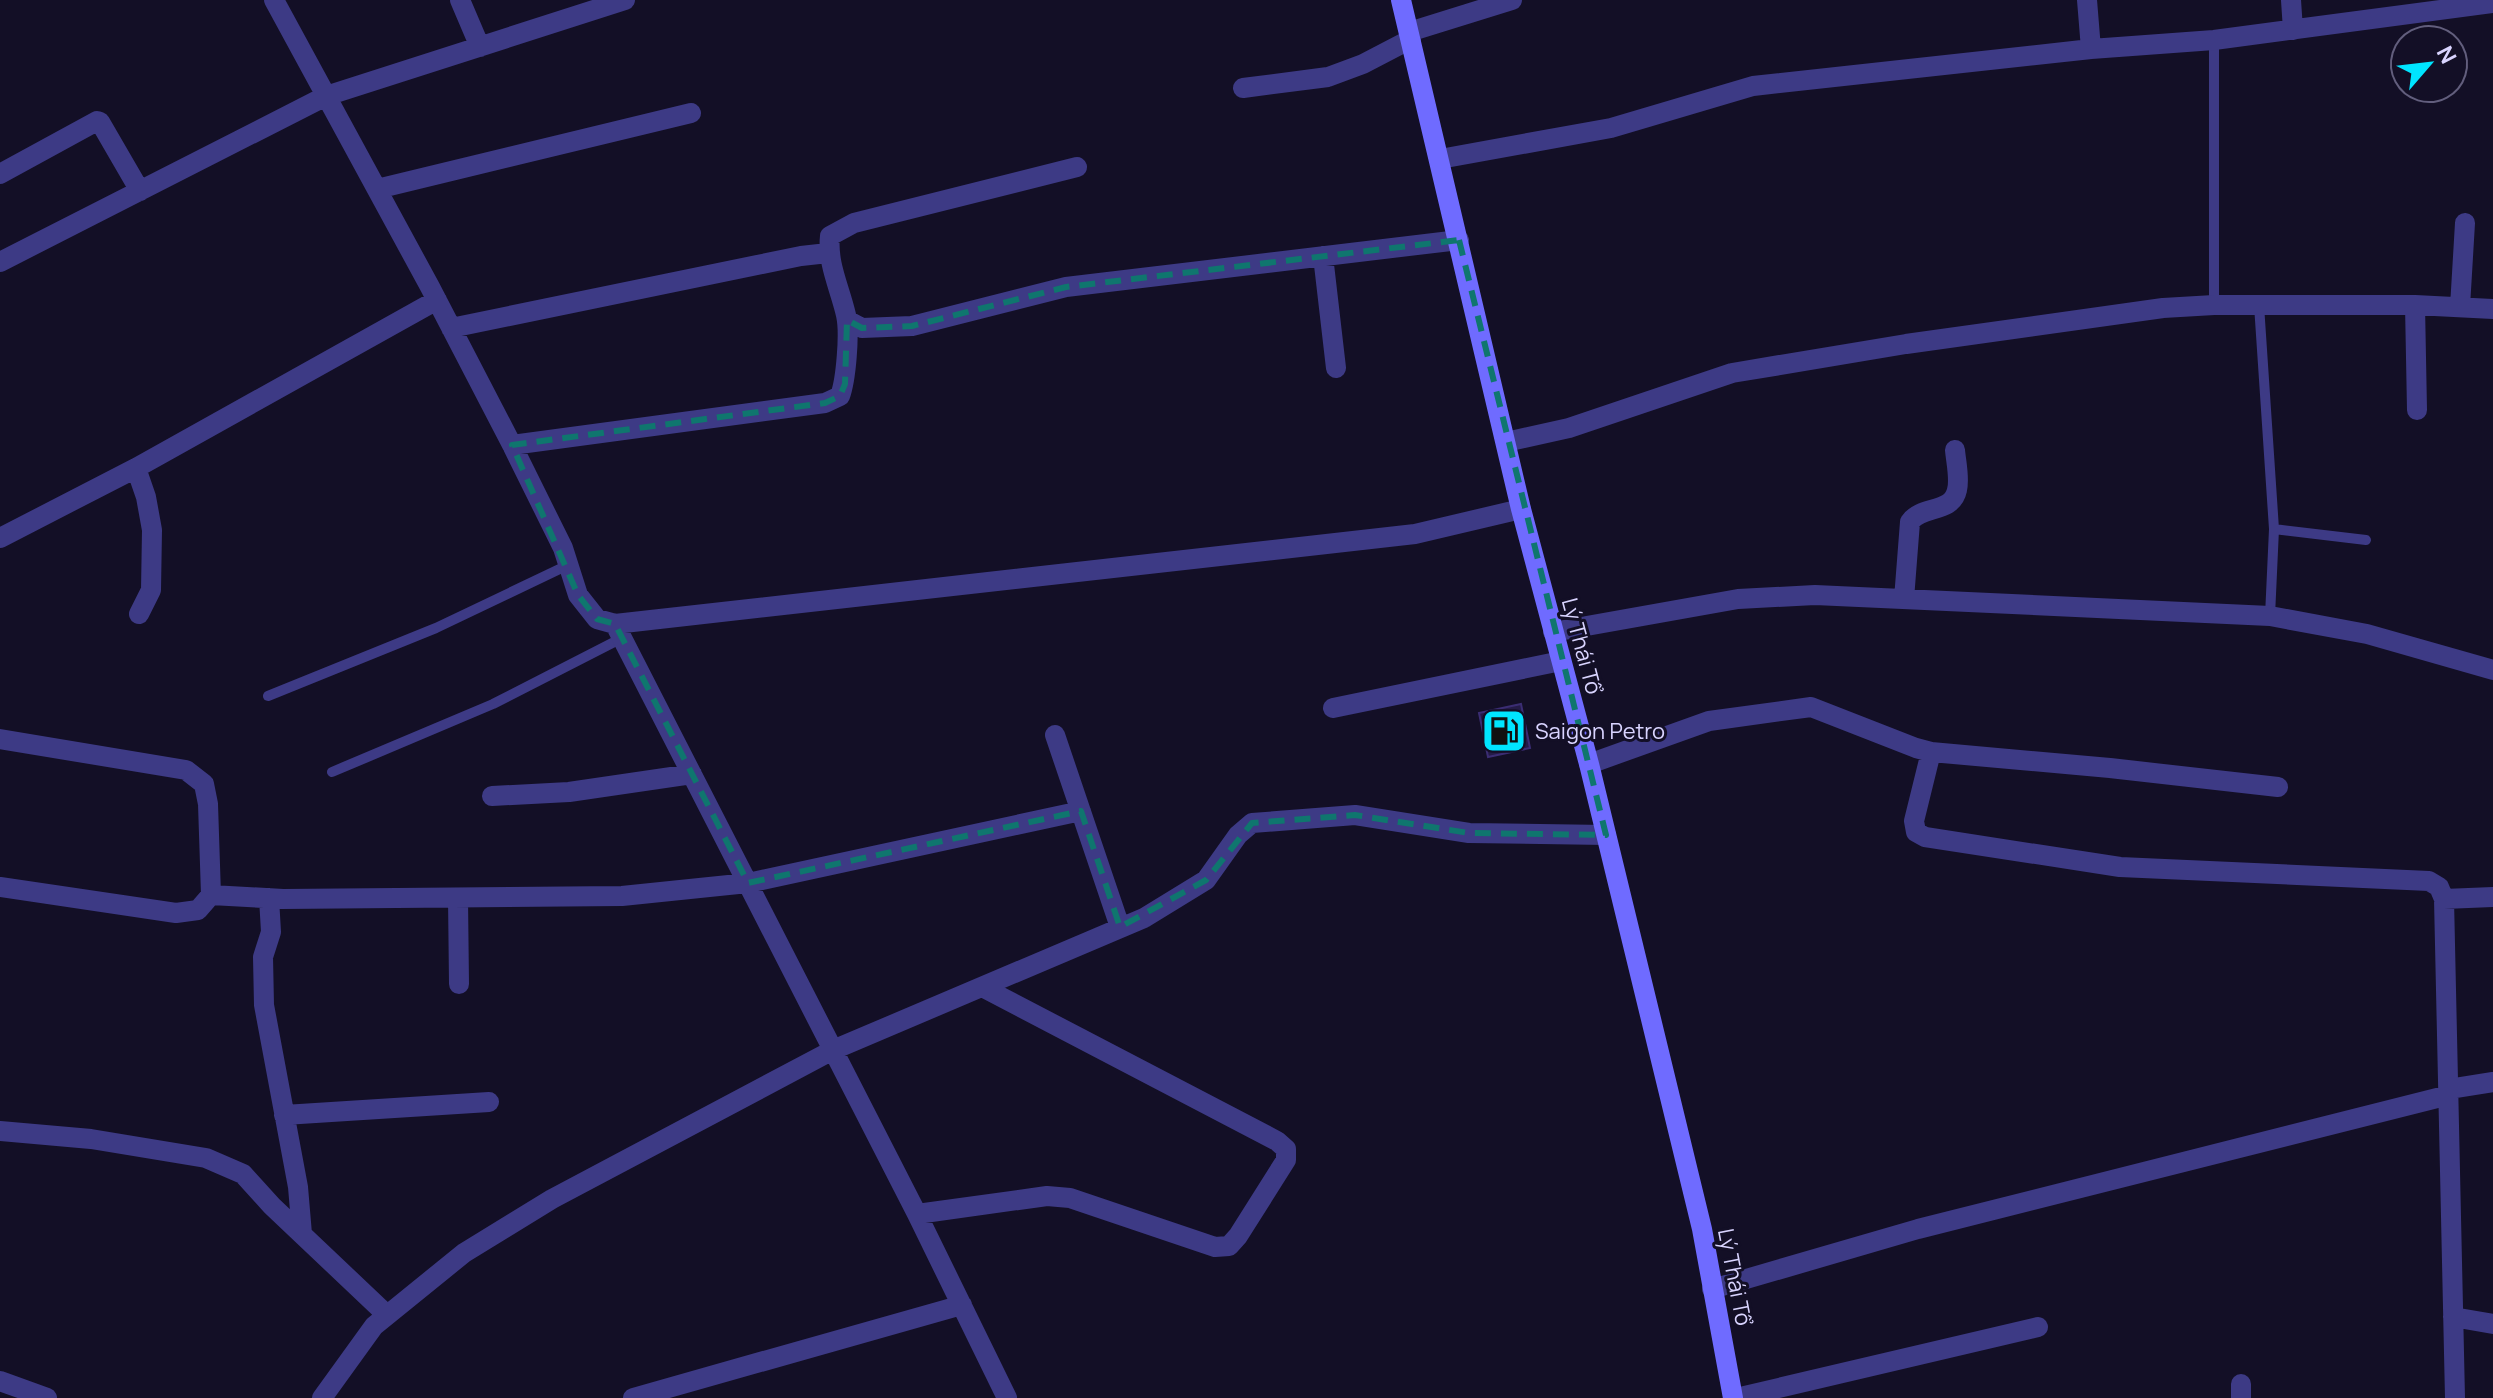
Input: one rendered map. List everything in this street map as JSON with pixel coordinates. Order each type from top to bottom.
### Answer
[{"type":"main road","name":"Lý Thái Tổ","points":[[1401,0],[1521,509],[1589,764],[1702,1229],[1735,1398]]},
{"type":"street","points":[[274,0],[512,445],[563,548],[578,595],[597,619],[619,631],[917,1214],[1007,1398]]},
{"type":"street","points":[[460,0],[480,47]]},
{"type":"street","points":[[0,262],[326,96],[625,0]]},
{"type":"street","points":[[1243,88],[1328,77],[1363,64],[1410,36],[1512,0]]},
{"type":"street","points":[[2087,0],[2091,49]]},
{"type":"street","points":[[2291,0],[2293,30]]},
{"type":"street","points":[[1440,159],[1611,128],[1753,86],[2091,49],[2214,40],[2493,3]]},
{"type":"street","points":[[377,189],[691,113]]},
{"type":"street","points":[[0,174],[97,121],[140,191]]},
{"type":"street","points":[[512,445],[825,403],[840,396],[845,384],[847,320],[828,253],[830,236],[854,223],[1077,167]]},
{"type":"street","points":[[2460,307],[2465,223]]},
{"type":"street","points":[[847,320],[862,328],[912,326],[1066,287],[1459,240]]},
{"type":"street","points":[[451,328],[828,253]]},
{"type":"street","points":[[1323,256],[1336,368]]},
{"type":"street","points":[[0,538],[136,468],[437,300]]},
{"type":"street","points":[[1506,442],[1569,428],[1732,373],[1921,342],[2163,308],[2415,305],[2493,309]]},
{"type":"street","points":[[2415,305],[2417,410]]},
{"type":"street","points":[[1904,599],[1910,522],[1915,516],[1950,503],[1957,491],[1955,450]]},
{"type":"street","points":[[136,468],[146,497],[152,530],[151,590],[139,614]]},
{"type":"street","points":[[619,631],[1415,534],[1521,509]]},
{"type":"street","points":[[1553,632],[1738,599],[1815,595],[2270,616],[2367,634],[2493,670]]},
{"type":"street","points":[[1333,708],[1561,661]]},
{"type":"street","points":[[1589,764],[1709,721],[1811,707],[1931,752],[2278,787]]},
{"type":"street","points":[[1055,735],[1120,927]]},
{"type":"street","points":[[0,739],[186,770],[204,784],[208,804],[211,895],[198,910],[176,913],[0,887]]},
{"type":"street","points":[[1931,752],[1914,821],[1916,832],[1925,837],[2120,867],[2429,881],[2439,887],[2444,899],[2455,1398]]},
{"type":"street","points":[[492,796],[569,792],[692,774]]},
{"type":"street","points":[[211,895],[269,898],[622,896],[748,883],[1081,811]]},
{"type":"street","points":[[322,1398],[374,1326],[464,1253],[552,1199],[833,1050],[1144,918],[1206,880],[1238,835],[1252,823],[1355,815],[1469,833],[1606,835]]},
{"type":"street","points":[[2444,899],[2493,897]]},
{"type":"street","points":[[269,898],[271,932],[263,957],[264,1005],[298,1187],[302,1234]]},
{"type":"street","points":[[458,898],[459,984]]},
{"type":"street","points":[[917,1214],[1047,1196],[1070,1198],[1215,1247],[1229,1246],[1286,1160],[1286,1149],[1277,1141],[982,987]]},
{"type":"street","points":[[1712,1289],[1918,1229],[2493,1082]]},
{"type":"street","points":[[284,1115],[489,1102]]},
{"type":"street","points":[[0,1131],[91,1139],[206,1158],[243,1174],[387,1315]]},
{"type":"street","points":[[633,1398],[962,1305]]},
{"type":"street","points":[[2453,1317],[2493,1324]]},
{"type":"street","points":[[1735,1398],[2038,1327]]},
{"type":"street","points":[[0,1381],[47,1398]]},
{"type":"lane","points":[[2214,40],[2214,305]]},
{"type":"lane","points":[[2259,305],[2274,529],[2270,616]]},
{"type":"lane","points":[[2274,529],[2366,540]]},
{"type":"lane","points":[[268,696],[436,628],[568,565]]},
{"type":"lane","points":[[332,772],[493,704],[619,631]]},
{"type":"highlighted area","points":[[1459,240],[1606,835],[1469,833],[1355,815],[1252,823],[1206,880],[1120,927],[1081,811],[748,883],[615,624],[597,619],[578,595],[512,445],[825,403],[840,396],[845,384],[847,320],[862,328],[912,326],[1066,287]]},
{"type":"building","name":"Saigon Petro","points":[[1521,704],[1530,748],[1488,757],[1479,713]]},
{"type":"place","name":"Saigon Petro","points":[[1504,731]]}]
